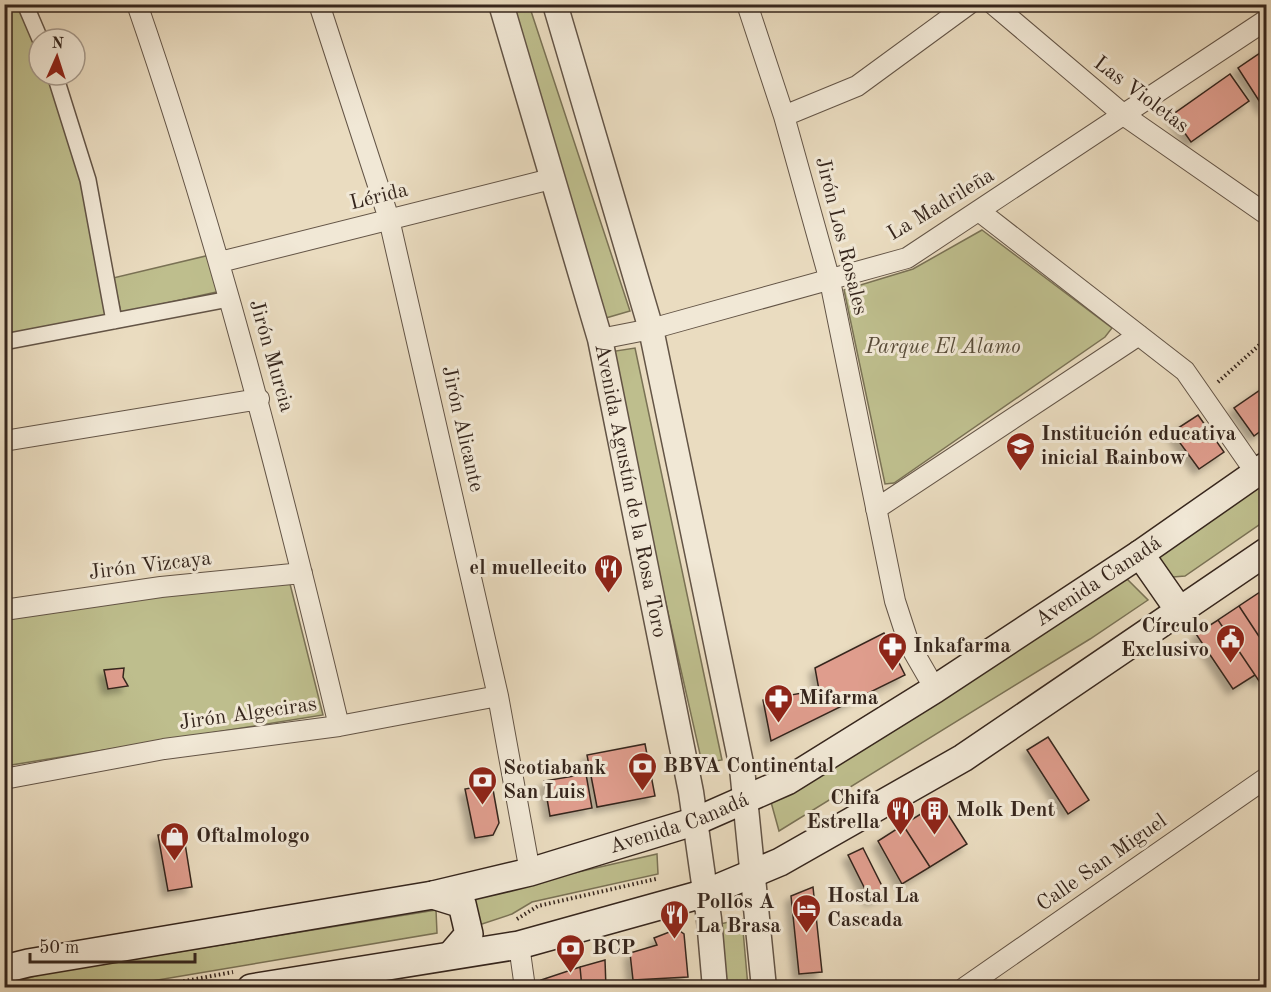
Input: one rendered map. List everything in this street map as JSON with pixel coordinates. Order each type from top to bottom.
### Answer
[{"type":"main road","name":"Avenida Canadá","points":[[4,969],[28,963],[433,895],[530,872],[696,821],[787,781],[935,689],[1140,554],[1261,470]]},
{"type":"main road","points":[[251,987],[519,945],[705,893],[780,862],[963,758],[1266,552]]},
{"type":"main road","points":[[1140,554],[1179,610]]},
{"type":"main road","points":[[433,895],[462,904],[469,934],[451,956]]},
{"type":"street","points":[[26,4],[35,27]]},
{"type":"street","name":"Jirón Murcia","points":[[137,4],[169,96],[259,399],[339,726]]},
{"type":"street","name":"Jirón Alicante","points":[[319,4],[388,219],[498,696],[530,872]]},
{"type":"street","name":"Avenida Agustín de la Rosa Toro","points":[[501,4],[600,339],[696,821],[715,987]]},
{"type":"street","points":[[555,4],[651,329],[742,768],[764,987]]},
{"type":"street","name":"Jirón Los Rosales","points":[[747,4],[784,116],[830,281],[876,510],[902,623],[914,654],[935,689]]},
{"type":"street","points":[[784,116],[857,86],[969,4]]},
{"type":"street","name":"Las Violetas","points":[[993,4],[1125,116],[1266,214]]},
{"type":"street","name":"La Madrileña","points":[[600,339],[651,329],[907,258],[1125,116],[1266,20]]},
{"type":"street","points":[[59,87],[88,180],[114,321]]},
{"type":"street","name":"Lérida","points":[[220,262],[551,179]]},
{"type":"street","points":[[979,211],[1185,371],[1261,470]]},
{"type":"street","points":[[4,342],[230,299]]},
{"type":"street","points":[[876,510],[1139,335]]},
{"type":"street","points":[[4,441],[259,399]]},
{"type":"street","name":"Jirón Vizcaya","points":[[4,610],[161,587],[303,573]]},
{"type":"street","name":"Jirón Algeciras","points":[[4,779],[164,749],[339,726],[498,696]]},
{"type":"street","name":"Calle San Miguel","points":[[964,987],[1266,778]]},
{"type":"street","points":[[519,945],[525,987]]},
{"type":"path","points":[[1204,395],[1266,339]]},
{"type":"green space","points":[[4,5],[19,5],[29,27],[27,27],[27,87],[53,87],[80,179],[108,317],[4,336]]},
{"type":"green space","points":[[505,5],[529,5],[630,311],[599,320]]},
{"type":"green space","name":"Parque El Alamo","points":[[982,230],[1112,328],[1105,337],[894,483],[885,484],[844,290],[913,269]]},
{"type":"green space","points":[[210,255],[221,291],[121,313],[113,278]]},
{"type":"green space","points":[[635,348],[722,760],[702,763],[609,352]]},
{"type":"green space","points":[[1266,478],[1266,520],[1185,576],[1173,577],[1155,562],[1162,547]]},
{"type":"green space","points":[[288,576],[323,715],[5,766],[5,616]]},
{"type":"green space","points":[[1125,577],[1148,600],[1090,639],[779,831],[771,802]]},
{"type":"green space","points":[[657,854],[658,874],[532,902],[512,914],[476,926],[473,896]]},
{"type":"green space","points":[[436,910],[437,933],[116,987],[5,988],[5,985],[42,974]]},
{"type":"green space","points":[[742,919],[748,987],[726,987],[720,924]]},
{"type":"building","points":[[1266,49],[1266,109],[1265,110],[1238,68]]},
{"type":"building","points":[[1230,74],[1249,101],[1191,142],[1172,115]]},
{"type":"building","points":[[1266,386],[1266,427],[1254,436],[1234,408]]},
{"type":"building","points":[[1198,415],[1224,452],[1199,469],[1172,432]]},
{"type":"building","points":[[1260,592],[1266,601],[1266,647],[1239,606]]},
{"type":"building","points":[[1239,606],[1266,647],[1266,676],[1259,681],[1218,620]]},
{"type":"building","points":[[1218,620],[1255,675],[1233,689],[1196,634]]},
{"type":"building","points":[[884,633],[905,675],[771,741],[763,700],[819,690],[815,668]]},
{"type":"building","points":[[124,668],[123,677],[128,686],[108,689],[104,670]]},
{"type":"building","points":[[1048,737],[1089,800],[1068,814],[1027,750]]},
{"type":"building","points":[[645,744],[655,796],[597,807],[587,755]]},
{"type":"building","points":[[586,774],[592,808],[550,816],[544,781]]},
{"type":"building","name":"Scotiabank San Luis","points":[[492,784],[499,823],[493,835],[475,838],[465,789]]},
{"type":"building","name":"Molk Dent","points":[[940,802],[967,844],[930,867],[903,825]]},
{"type":"building","points":[[903,825],[930,867],[902,884],[878,841]]},
{"type":"building","name":"Oftalmologo","points":[[183,831],[192,887],[168,891],[158,835]]},
{"type":"building","points":[[863,848],[886,894],[871,901],[848,855]]},
{"type":"building","name":"Hostal La Cascada","points":[[813,887],[822,972],[799,974],[791,896]]},
{"type":"building","points":[[677,929],[684,934],[688,977],[633,980],[630,953],[657,945],[654,938]]},
{"type":"building","points":[[605,960],[606,988],[582,988],[580,967]]},
{"type":"building","name":"BCP","points":[[580,967],[582,988],[542,988],[541,980]]},
{"type":"place","name":"Institución educativa inicial Rainbow","points":[[1020,472]]},
{"type":"place","name":"el muellecito","points":[[608,594]]},
{"type":"place","name":"Círculo Exclusivo","points":[[1230,664]]},
{"type":"place","name":"Inkafarma","points":[[892,672]]},
{"type":"place","name":"Mifarma","points":[[778,724]]},
{"type":"place","name":"BBVA Continental","points":[[642,792]]},
{"type":"place","name":"Scotiabank San Luis","points":[[482,806]]},
{"type":"place","name":"Chifa Estrella","points":[[901,836]]},
{"type":"place","name":"Molk Dent","points":[[935,836]]},
{"type":"place","name":"Oftalmologo","points":[[175,862]]},
{"type":"place","name":"Hostal La Cascada","points":[[806,934]]},
{"type":"place","name":"Pollos A La Brasa","points":[[675,940]]},
{"type":"place","name":"BCP","points":[[571,974]]}]
